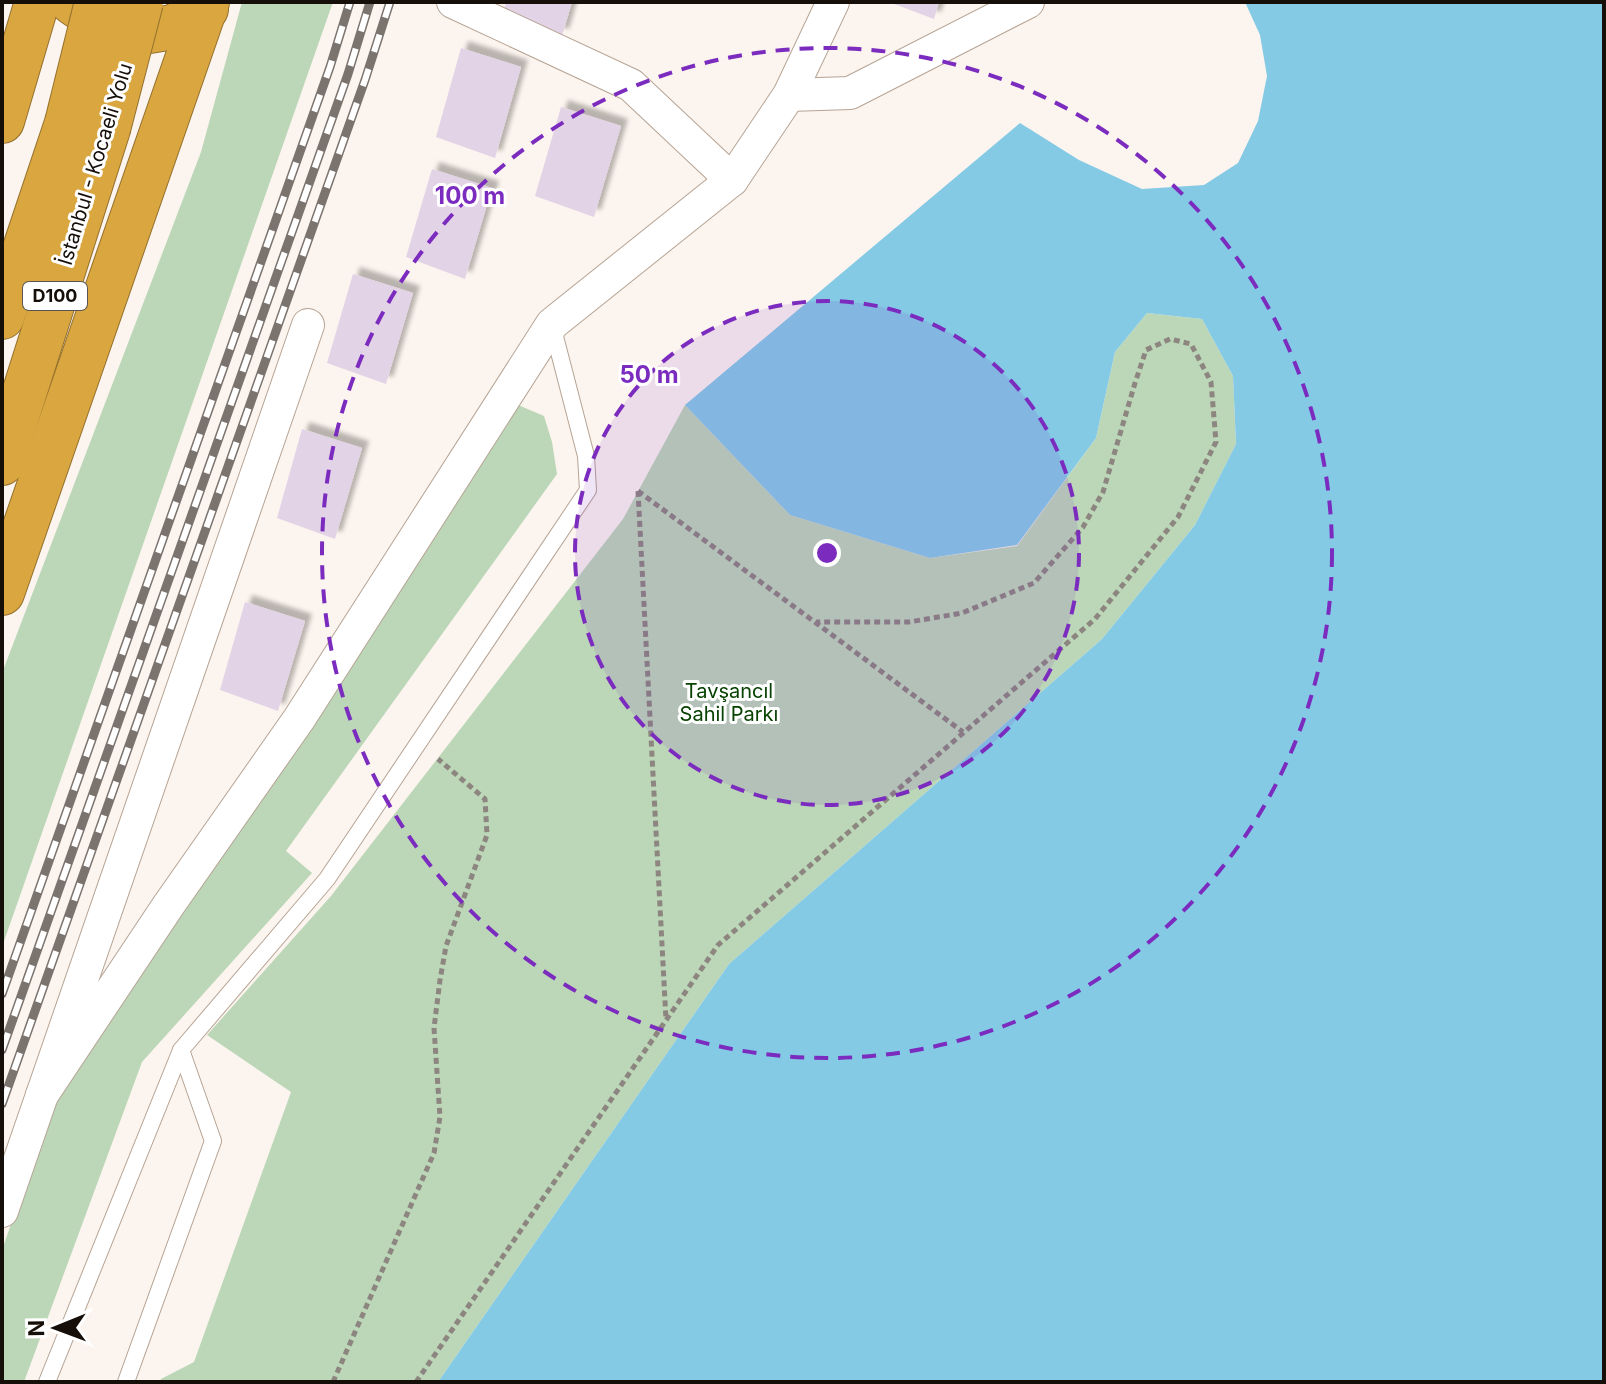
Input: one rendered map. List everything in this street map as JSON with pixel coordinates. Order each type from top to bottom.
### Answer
[{"type":"highway","points":[[2,121],[37,2]]},
{"type":"highway","points":[[72,2],[149,31],[173,27],[207,4]]},
{"type":"highway","name":"D100","points":[[88,126],[97,2]]},
{"type":"highway","name":"İstanbul - Kocaeli Yolu","points":[[2,463],[88,126],[141,2]]},
{"type":"highway","points":[[2,593],[207,4]]},
{"type":"highway","points":[[2,317],[88,126]]},
{"type":"street","points":[[453,2],[631,85],[732,180]]},
{"type":"street","points":[[42,1095],[168,906],[299,719],[552,324],[732,180],[789,95],[833,2]]},
{"type":"street","points":[[789,95],[850,93],[1028,2]]},
{"type":"street","points":[[2,1211],[308,325]]},
{"type":"lane","points":[[47,1382],[181,1050],[327,879],[588,490],[586,456],[552,324]]},
{"type":"lane","points":[[126,1382],[213,1141],[181,1050]]},
{"type":"path","points":[[416,1382],[718,945],[1095,619],[1178,517],[1216,442],[1211,382],[1191,344],[1170,339],[1146,350],[1103,492],[1083,527],[1034,583],[962,613],[909,622],[816,622]]},
{"type":"path","points":[[666,1020],[638,491],[963,732]]},
{"type":"path","points":[[333,1382],[434,1153],[440,1117],[434,1028],[440,980],[446,946],[487,835],[485,799],[438,759]]},
{"type":"green space","points":[[242,2],[333,2],[2,947],[2,673],[201,152]]},
{"type":"green space","name":"Tavşancıl Sahil Parkı","points":[[1147,313],[1202,319],[1233,376],[1236,444],[1195,525],[1102,639],[729,964],[438,1382],[160,1382],[194,1362],[291,1092],[207,1035],[331,896],[623,519],[685,405],[790,515],[930,558],[1017,546],[1096,438],[1115,352]]},
{"type":"green space","points":[[511,402],[544,416],[557,474],[286,851],[312,873],[142,1062],[24,1382],[2,1382],[2,1250],[61,1080]]},
{"type":"water","points":[[1245,2],[1604,2],[1604,1382],[438,1382],[729,964],[1102,639],[1195,525],[1236,444],[1233,376],[1202,319],[1147,313],[1115,352],[1096,438],[1017,545],[930,558],[790,515],[685,405],[1020,123],[1079,160],[1142,189],[1204,185],[1238,163],[1258,121],[1267,76],[1260,35]]},
{"type":"building","points":[[506,2],[572,2],[562,36],[503,15]]},
{"type":"building","points":[[889,2],[939,2],[934,19]]},
{"type":"building","points":[[461,48],[521,67],[495,158],[436,137]]},
{"type":"building","points":[[561,107],[621,126],[594,217],[535,196]]},
{"type":"building","points":[[432,169],[492,188],[465,279],[406,257]]},
{"type":"building","points":[[353,274],[413,293],[386,384],[327,363]]},
{"type":"building","points":[[302,429],[362,448],[335,539],[277,518]]},
{"type":"building","points":[[245,602],[305,621],[278,711],[220,690]]},
{"type":"railway","points":[[2,994],[330,67],[350,2]]},
{"type":"railway","points":[[2,1050],[348,74],[370,2]]},
{"type":"railway","points":[[2,1104],[390,2]]}]
